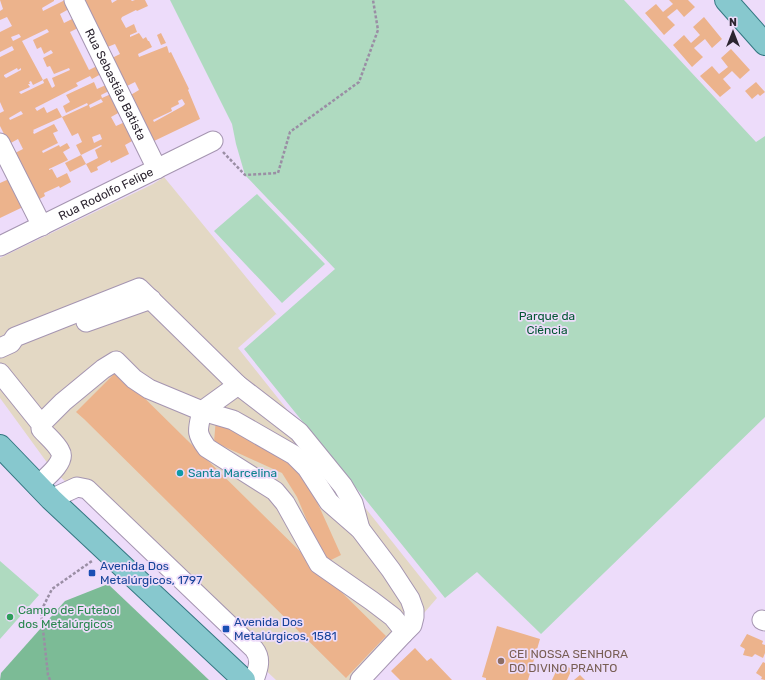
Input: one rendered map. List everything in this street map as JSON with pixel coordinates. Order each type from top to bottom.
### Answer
[{"type":"main road","points":[[726,0],[765,44]]},
{"type":"main road","points":[[0,446],[44,492],[105,551],[160,600],[244,680]]},
{"type":"street","name":"Rua Sebastião Batista","points":[[74,0],[157,169]]},
{"type":"street","name":"Rua Rodolfo Felipe","points":[[0,246],[213,141]]},
{"type":"street","points":[[0,143],[42,226]]},
{"type":"street","points":[[11,343],[56,334],[151,299],[238,385],[299,432],[343,486],[353,503],[360,529]]},
{"type":"street","points":[[41,424],[63,402],[103,369],[116,361],[134,379],[149,389],[202,411],[233,420],[294,455],[307,468],[329,502],[360,529],[391,570],[410,599],[414,610],[412,625],[360,680]]},
{"type":"street","points":[[0,373],[41,424],[42,429],[61,452],[62,458],[44,492]]},
{"type":"street","points":[[238,385],[202,411],[197,430],[200,439],[207,448],[275,491],[284,503],[319,564],[394,617],[401,627],[403,634]]},
{"type":"street","points":[[44,492],[77,487],[87,489],[254,649],[259,660],[254,680]]},
{"type":"path","points":[[213,141],[245,175],[278,173],[290,132],[359,82],[378,30],[373,0]]},
{"type":"path","points":[[50,680],[48,675],[41,611],[52,589],[105,551]]},
{"type":"shaded area","points":[[164,177],[278,316],[276,314],[238,348],[437,598],[366,680],[276,680],[51,468],[0,398],[0,258],[153,184]]},
{"type":"green space","name":"Parque da Ciência","points":[[170,0],[624,0],[756,142],[765,136],[765,417],[541,634],[477,572],[445,598],[244,349],[335,269],[245,175],[232,124]]},
{"type":"green space","points":[[257,194],[325,264],[282,303],[214,231]]},
{"type":"green space","name":"Campo de Futebol dos Metalúrgicos","points":[[0,561],[39,595],[0,639]]},
{"type":"green space","points":[[108,584],[209,680],[0,680],[1,673],[65,601]]},
{"type":"building","points":[[0,0],[54,0],[42,8],[43,11],[65,0],[69,9],[60,14],[64,23],[74,18],[78,28],[70,32],[89,70],[97,66],[101,74],[92,79],[90,76],[76,83],[78,86],[35,108],[37,111],[44,107],[47,113],[57,108],[62,117],[33,130],[33,132],[34,134],[54,124],[58,131],[53,133],[58,143],[42,151],[43,153],[59,145],[60,147],[67,143],[70,148],[63,152],[68,160],[49,170],[52,169],[57,178],[67,173],[71,182],[60,188],[59,186],[44,193],[45,196],[36,201],[13,154],[23,149],[18,139],[9,144],[0,126],[0,113],[4,111],[0,102],[0,57],[14,50],[12,46],[0,52],[0,32],[12,26],[7,17],[0,20],[0,11],[3,9]],"holes":[[[47,29],[49,32],[33,40],[37,49],[41,47],[44,54],[51,50],[53,53],[43,58],[47,67],[50,66],[54,74],[69,68],[70,70],[52,78],[55,86],[52,88],[47,78],[43,80],[22,41]],[[19,34],[21,37],[13,41],[11,37]],[[17,68],[18,70],[21,68],[21,70],[6,78],[4,75]],[[43,80],[44,83],[21,94],[19,92],[30,87],[28,84],[30,84],[29,82],[31,81],[33,85]],[[21,111],[23,114],[10,120],[9,118]]]},
{"type":"building","points":[[81,0],[111,0],[112,3],[117,0],[145,0],[148,6],[137,11],[136,10],[122,17],[121,19],[126,28],[134,24],[137,32],[130,35],[130,37],[139,33],[143,39],[146,37],[152,47],[138,54],[139,57],[167,46],[169,53],[171,52],[189,89],[188,90],[200,119],[152,142],[129,96],[139,90],[135,82],[125,87],[110,59],[120,54],[115,44],[105,48]],"holes":[[[182,99],[185,104],[183,106],[154,122],[153,120],[172,111],[171,108],[179,104],[178,101]]]},
{"type":"building","points":[[669,0],[688,0],[695,7],[684,17],[677,9],[667,17],[675,25],[664,35],[645,13],[656,4],[663,12],[673,4]]},
{"type":"building","points":[[704,17],[722,39],[712,48],[705,39],[694,48],[703,57],[692,67],[673,45],[684,35],[691,43],[700,35],[693,27]]},
{"type":"building","points":[[161,33],[166,43],[161,45],[157,35]]},
{"type":"building","points":[[731,49],[750,70],[740,79],[732,71],[723,79],[731,88],[720,97],[700,76],[712,66],[719,74],[728,67],[721,58]]},
{"type":"building","points":[[94,82],[97,89],[106,85],[109,91],[101,95],[102,98],[111,94],[120,112],[111,117],[116,126],[125,122],[134,140],[125,145],[129,154],[111,163],[110,160],[97,167],[98,170],[91,173],[86,164],[98,158],[95,150],[102,146],[101,145],[81,155],[76,145],[82,142],[78,133],[72,136],[62,117],[88,105],[87,103],[66,113],[63,106],[70,102],[66,95]],"holes":[[[101,99],[103,102],[90,108],[89,105]],[[100,134],[102,139],[94,143],[92,137]]]},
{"type":"building","points":[[756,82],[765,92],[760,96],[758,94],[752,99],[745,91]]},
{"type":"building","points":[[81,155],[86,164],[70,172],[65,163]]},
{"type":"building","points":[[9,179],[23,207],[0,218],[0,183]]},
{"type":"building","name":"Santa Marcelina","points":[[117,371],[386,636],[346,678],[76,412]]},
{"type":"building","points":[[216,418],[290,458],[309,484],[341,555],[325,563],[297,497],[282,473],[214,442]]},
{"type":"building","points":[[497,626],[540,639],[528,680],[486,680],[486,678],[482,677]]},
{"type":"building","points":[[747,634],[763,641],[762,644],[765,645],[765,653],[763,658],[755,654],[752,657],[743,655],[745,649],[740,646]]},
{"type":"building","points":[[415,648],[427,661],[431,658],[452,680],[400,680],[391,671]]},
{"type":"building","points":[[763,662],[765,663],[765,680],[761,679],[762,677],[756,673]]},
{"type":"building","points":[[560,663],[572,669],[567,680],[552,680]]},
{"type":"building","points":[[580,675],[585,680],[574,680]]},
{"type":"place","name":"Santa Marcelina","points":[[180,473]]},
{"type":"place","name":"Avenida Dos Metalúrgicos, 1797","points":[[92,573]]},
{"type":"place","name":"Campo de Futebol dos Metalúrgicos","points":[[10,617]]},
{"type":"place","name":"Avenida Dos Metalúrgicos, 1581","points":[[226,629]]},
{"type":"place","name":"CEI NOSSA SENHORA DO DIVINO PRANTO","points":[[501,661]]}]
